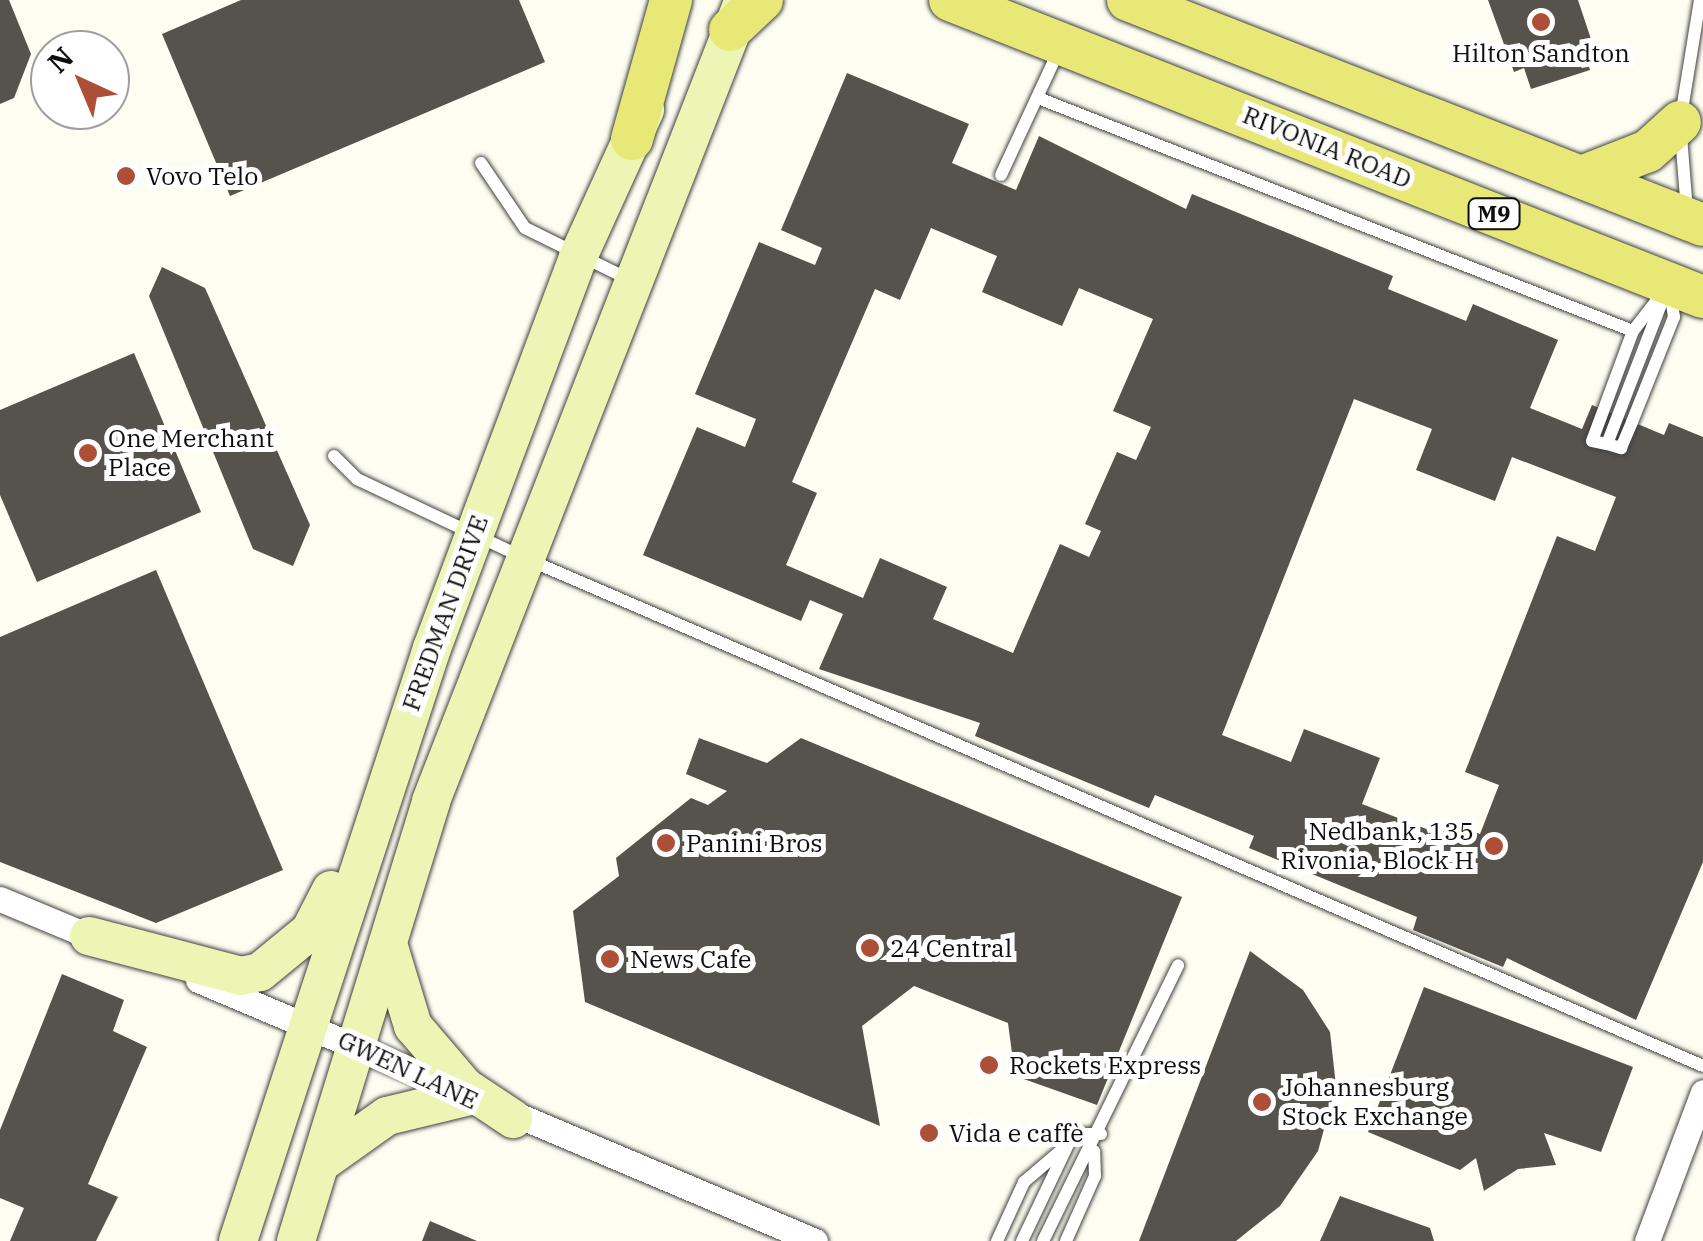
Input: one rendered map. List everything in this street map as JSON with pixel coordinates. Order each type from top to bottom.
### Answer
[{"type":"main road","points":[[632,139],[671,0]]},
{"type":"main road","points":[[737,15],[762,0]]},
{"type":"main road","name":"RIVONIA ROAD","points":[[950,0],[1320,143],[1686,292]]},
{"type":"main road","points":[[1135,1],[1589,174],[1695,222]]},
{"type":"main road","points":[[1320,143],[1344,79]]},
{"type":"main road","points":[[1589,174],[1648,151],[1680,122]]},
{"type":"street","name":"FREDMAN DRIVE","points":[[238,1241],[304,1022],[474,532],[578,257],[694,0]]},
{"type":"street","name":"FREDMAN DRIVE","points":[[296,1241],[359,1045],[393,920],[520,556],[737,15]]},
{"type":"street","points":[[88,936],[242,976],[260,972],[310,931],[382,792]]},
{"type":"street","name":"GWEN LANE","points":[[0,899],[359,1045],[513,1119],[815,1241]]},
{"type":"street","points":[[393,920],[394,978],[413,1026],[465,1087],[513,1119]]},
{"type":"street","points":[[1648,1241],[1703,1092]]},
{"type":"street","points":[[318,1166],[387,1116],[466,1097]]},
{"type":"lane","points":[[1695,222],[1680,122],[1700,0]]},
{"type":"lane","points":[[1001,175],[1061,46]]},
{"type":"lane","points":[[1038,98],[1633,331]]},
{"type":"lane","points":[[481,163],[508,214],[578,257],[630,280]]},
{"type":"lane","points":[[1686,292],[1608,444],[1592,434],[1633,331],[1686,292]]},
{"type":"lane","points":[[334,456],[357,479],[520,556],[1703,1066]]},
{"type":"lane","points":[[1043,1241],[1094,1151],[1178,965]]},
{"type":"lane","points":[[996,1241],[1024,1182],[1082,1129],[1101,1134]]},
{"type":"lane","points":[[1022,1241],[1064,1148]]},
{"type":"lane","points":[[1066,1241],[1095,1176],[1094,1151]]},
{"type":"building","points":[[0,0],[9,0],[30,57],[14,98],[0,104]]},
{"type":"building","points":[[241,0],[519,0],[545,62],[230,196],[162,34]]},
{"type":"building","name":"Hilton Sandton","points":[[1488,0],[1578,0],[1593,45],[1583,49],[1590,70],[1531,89],[1524,68],[1514,72]]},
{"type":"building","points":[[847,73],[969,124],[952,163],[1016,190],[1039,136],[1186,209],[1192,194],[1393,276],[1388,289],[1466,321],[1473,304],[1558,340],[1530,408],[1582,429],[1592,405],[1664,435],[1669,423],[1703,437],[1703,862],[1636,1020],[1507,958],[1503,967],[1413,930],[1417,917],[1249,848],[1254,836],[1155,795],[1149,808],[975,736],[980,723],[819,669],[843,614],[810,600],[801,621],[643,555],[697,427],[745,447],[756,419],[695,394],[759,242],[815,265],[822,248],[781,230]],"holes":[[[931,228],[997,256],[982,292],[1062,326],[1079,288],[1153,319],[1113,411],[1151,427],[1136,460],[1117,452],[1085,524],[1101,531],[1089,557],[1060,544],[1013,653],[933,619],[947,587],[880,558],[863,598],[786,565],[817,493],[792,482],[875,289],[900,300]],[[1354,399],[1432,429],[1416,470],[1495,501],[1512,457],[1616,497],[1595,551],[1557,536],[1465,772],[1499,785],[1480,834],[1447,821],[1442,835],[1362,804],[1380,758],[1304,729],[1291,762],[1222,735]]]},
{"type":"building","points":[[162,267],[205,288],[310,525],[293,566],[253,549],[149,296]]},
{"type":"building","name":"One Merchant Place","points":[[134,353],[201,512],[37,582],[0,495],[0,410]]},
{"type":"building","points":[[156,570],[283,870],[156,923],[0,862],[0,637]]},
{"type":"building","name":"24 Central","points":[[699,738],[767,763],[801,738],[1182,897],[1097,1105],[1015,1076],[1008,1023],[914,986],[862,1026],[880,1126],[585,1002],[573,911],[619,876],[616,858],[691,798],[708,805],[727,791],[686,774]]},
{"type":"building","name":"Johannesburg Stock Exchange","points":[[1250,951],[1303,990],[1330,1032],[1336,1086],[1318,1151],[1280,1206],[1236,1241],[1139,1241]]},
{"type":"building","points":[[62,974],[124,1000],[113,1031],[147,1047],[88,1184],[118,1197],[96,1241],[10,1241],[24,1208],[0,1198],[0,1130]]},
{"type":"building","points":[[1424,987],[1633,1067],[1601,1152],[1544,1133],[1556,1165],[1518,1169],[1484,1191],[1476,1158],[1460,1170],[1368,1132]]},
{"type":"building","points":[[1340,1196],[1430,1228],[1434,1241],[1320,1241]]},
{"type":"building","points":[[430,1221],[477,1241],[422,1241]]},
{"type":"place","name":"Hilton Sandton","points":[[1541,22]]},
{"type":"place","name":"Vovo Telo","points":[[126,176]]},
{"type":"place","name":"One Merchant Place","points":[[88,453]]},
{"type":"place","name":"Panini Bros","points":[[666,843]]},
{"type":"place","name":"Nedbank, 135 Rivonia, Block H","points":[[1494,846]]},
{"type":"place","name":"24 Central","points":[[870,948]]},
{"type":"place","name":"News Cafe","points":[[610,959]]},
{"type":"place","name":"Rockets Express","points":[[989,1065]]},
{"type":"place","name":"Johannesburg Stock Exchange","points":[[1262,1102]]},
{"type":"place","name":"Vida e caffè","points":[[929,1133]]}]
